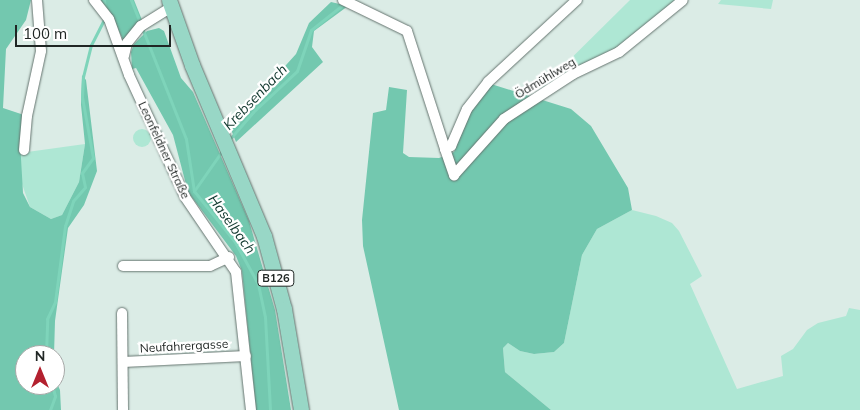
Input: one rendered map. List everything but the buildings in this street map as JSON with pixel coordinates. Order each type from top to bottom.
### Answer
[{"type":"main road","name":"B126","points":[[170,3],[221,132],[257,215],[275,273],[293,351],[300,410]]},
{"type":"street","points":[[24,150],[27,116],[41,51],[37,0]]},
{"type":"street","name":"Leonfeldner Straße","points":[[94,0],[104,11],[185,197],[229,257],[237,280],[251,410]]},
{"type":"street","points":[[445,149],[451,146],[467,109],[488,82],[577,0]]},
{"type":"street","name":"Ödmühlweg","points":[[346,1],[407,31],[454,175],[504,119],[572,74],[619,52],[683,0]]},
{"type":"street","points":[[124,58],[132,36],[147,20],[170,3]]},
{"type":"street","points":[[123,266],[210,266],[229,257]]},
{"type":"street","name":"Neufahrergasse","points":[[122,313],[123,410]]},
{"type":"street","name":"Neufahrergasse","points":[[123,362],[246,356]]},
{"type":"green space","points":[[0,0],[31,0],[26,20],[6,49],[3,108],[24,115],[20,141],[23,193],[30,207],[51,219],[62,215],[79,182],[85,144],[81,105],[82,75],[86,80],[97,171],[84,205],[68,228],[55,321],[54,345],[15,345],[15,395],[60,395],[61,410],[0,410]]},
{"type":"green space","points":[[100,0],[134,0],[142,20],[124,42],[110,12]]},
{"type":"green space","points":[[630,0],[676,0],[628,43],[533,96]]},
{"type":"green space","points":[[721,0],[773,0],[771,9],[718,4]]},
{"type":"green space","points":[[331,2],[348,6],[314,31],[312,47],[323,62],[236,142],[230,127],[296,54],[309,23]]},
{"type":"green space","points":[[159,28],[164,31],[181,78],[193,92],[249,221],[275,310],[291,410],[256,410],[242,271],[236,256],[188,192],[173,135],[136,68],[132,69],[131,52],[134,44],[147,31]]},
{"type":"green space","points":[[491,84],[571,109],[591,126],[628,188],[632,210],[597,229],[582,255],[564,343],[554,352],[534,354],[520,351],[508,343],[503,348],[505,372],[551,410],[399,410],[363,246],[362,220],[373,113],[386,110],[389,87],[407,90],[403,153],[409,157],[439,158],[454,152],[473,107]]},
{"type":"green space","points":[[138,129],[146,129],[151,134],[149,145],[138,147],[133,142],[133,134]]},
{"type":"green space","points":[[85,144],[79,182],[62,215],[51,219],[30,207],[21,181],[20,153]]},
{"type":"green space","points":[[632,210],[656,216],[672,223],[679,231],[702,276],[690,284],[737,389],[783,376],[781,356],[793,349],[807,330],[818,323],[846,316],[849,308],[860,310],[860,410],[551,410],[505,372],[503,348],[508,343],[520,351],[534,354],[554,352],[564,343],[582,255],[597,229]]},
{"type":"waterway","points":[[104,0],[105,9]]},
{"type":"waterway","name":"Haselbach","points":[[131,0],[186,139],[194,191],[235,242],[258,284],[265,317],[270,410]]},
{"type":"waterway","name":"Krebsenbach","points":[[228,141],[253,112],[297,71],[311,30],[345,3]]},
{"type":"waterway","points":[[46,345],[47,319],[55,302],[65,226],[73,201],[85,187],[82,173],[93,158],[82,97],[83,77],[91,45],[105,18]]},
{"type":"waterway","name":"Krebsenbach","points":[[194,191],[222,151]]},
{"type":"waterway","points":[[50,410],[55,395]]}]
